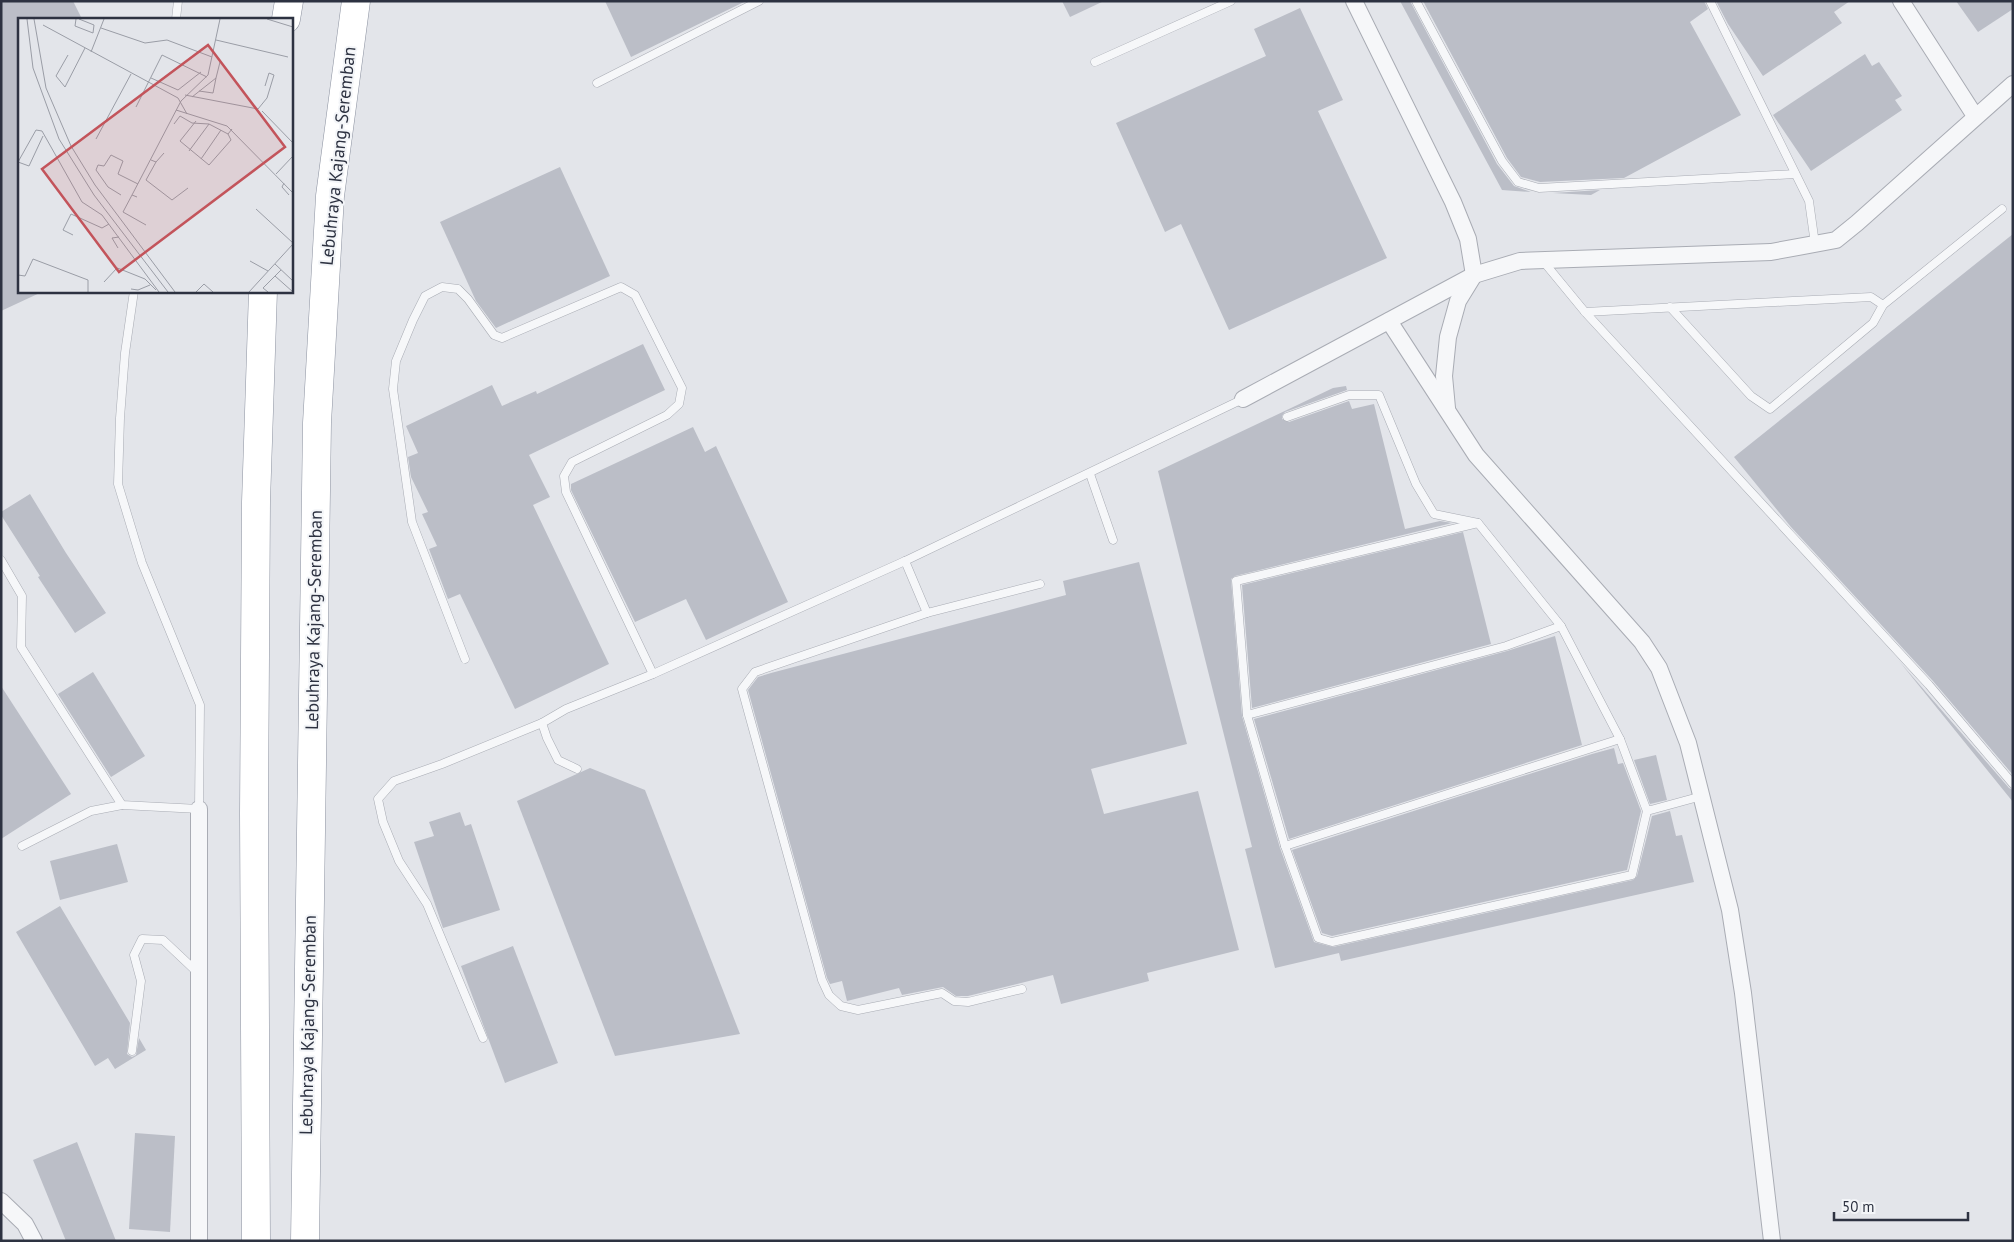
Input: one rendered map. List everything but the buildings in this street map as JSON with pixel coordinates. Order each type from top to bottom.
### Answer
[{"type":"highway","points":[[286,18],[289,1]]},
{"type":"highway","name":"Lebuhraya Kajang-Seremban","points":[[305,1241],[317,423],[330,196],[356,1]]},
{"type":"highway","points":[[256,1241],[254,833],[256,502],[263,292]]},
{"type":"street","points":[[1354,1],[1453,202],[1468,239],[1474,275],[1458,301],[1448,337],[1444,376],[1447,413]]},
{"type":"street","points":[[1901,1],[1974,116]]},
{"type":"street","points":[[1243,399],[1474,275],[1520,261],[1771,252],[1836,240],[1974,116],[2013,84]]},
{"type":"street","points":[[1389,321],[1476,455],[1642,642],[1659,668],[1688,743],[1732,919],[1743,993],[1772,1241]]},
{"type":"street","points":[[199,809],[199,1241]]},
{"type":"street","points":[[1,1201],[25,1224],[34,1241]]},
{"type":"lane","points":[[176,18],[178,1]]},
{"type":"lane","points":[[597,84],[759,1]]},
{"type":"lane","points":[[1095,62],[1231,1]]},
{"type":"lane","points":[[1416,1],[1502,161],[1518,182],[1539,188],[1795,174]]},
{"type":"lane","points":[[1710,1],[1809,201],[1815,244]]},
{"type":"lane","points":[[1670,307],[1751,396],[1770,409],[1873,323],[1883,305],[2002,209]]},
{"type":"lane","points":[[1542,260],[1585,312],[1922,678],[2013,784]]},
{"type":"lane","points":[[465,659],[412,522],[393,389],[396,361],[413,320],[425,296],[442,287],[458,290],[468,299],[494,335],[502,338],[621,287],[635,295],[682,388],[678,404],[667,415],[572,462],[564,476],[566,492],[653,674]]},
{"type":"lane","points":[[22,846],[91,811],[122,805],[199,809],[200,704],[142,563],[118,484],[124,363],[134,292]]},
{"type":"lane","points":[[1585,312],[1871,297],[1883,305]]},
{"type":"lane","points":[[1287,417],[1349,395],[1379,395],[1416,484],[1434,514],[1478,523],[1561,626],[1620,739],[1647,810],[1632,876],[1332,942],[1318,938],[1286,846],[1247,715],[1236,581],[1478,523]]},
{"type":"lane","points":[[483,1038],[427,904],[399,861],[384,822],[378,799],[394,781],[442,764],[542,723],[566,709],[653,674],[905,561],[1090,474],[1243,399]]},
{"type":"lane","points":[[1090,474],[1112,540]]},
{"type":"lane","points":[[1,560],[22,596],[21,647],[122,805]]},
{"type":"lane","points":[[905,561],[927,613]]},
{"type":"lane","points":[[1022,989],[968,1002],[954,1001],[942,993],[858,1010],[841,1006],[829,995],[820,971],[742,689],[755,672],[927,613],[1040,584]]},
{"type":"lane","points":[[1247,715],[1506,646],[1561,626]]},
{"type":"lane","points":[[542,723],[558,760],[577,769]]},
{"type":"lane","points":[[1286,846],[1620,739]]},
{"type":"lane","points":[[1647,810],[1702,796]]},
{"type":"lane","points":[[132,1051],[141,981],[134,955],[142,939],[163,940],[199,973]]}]
